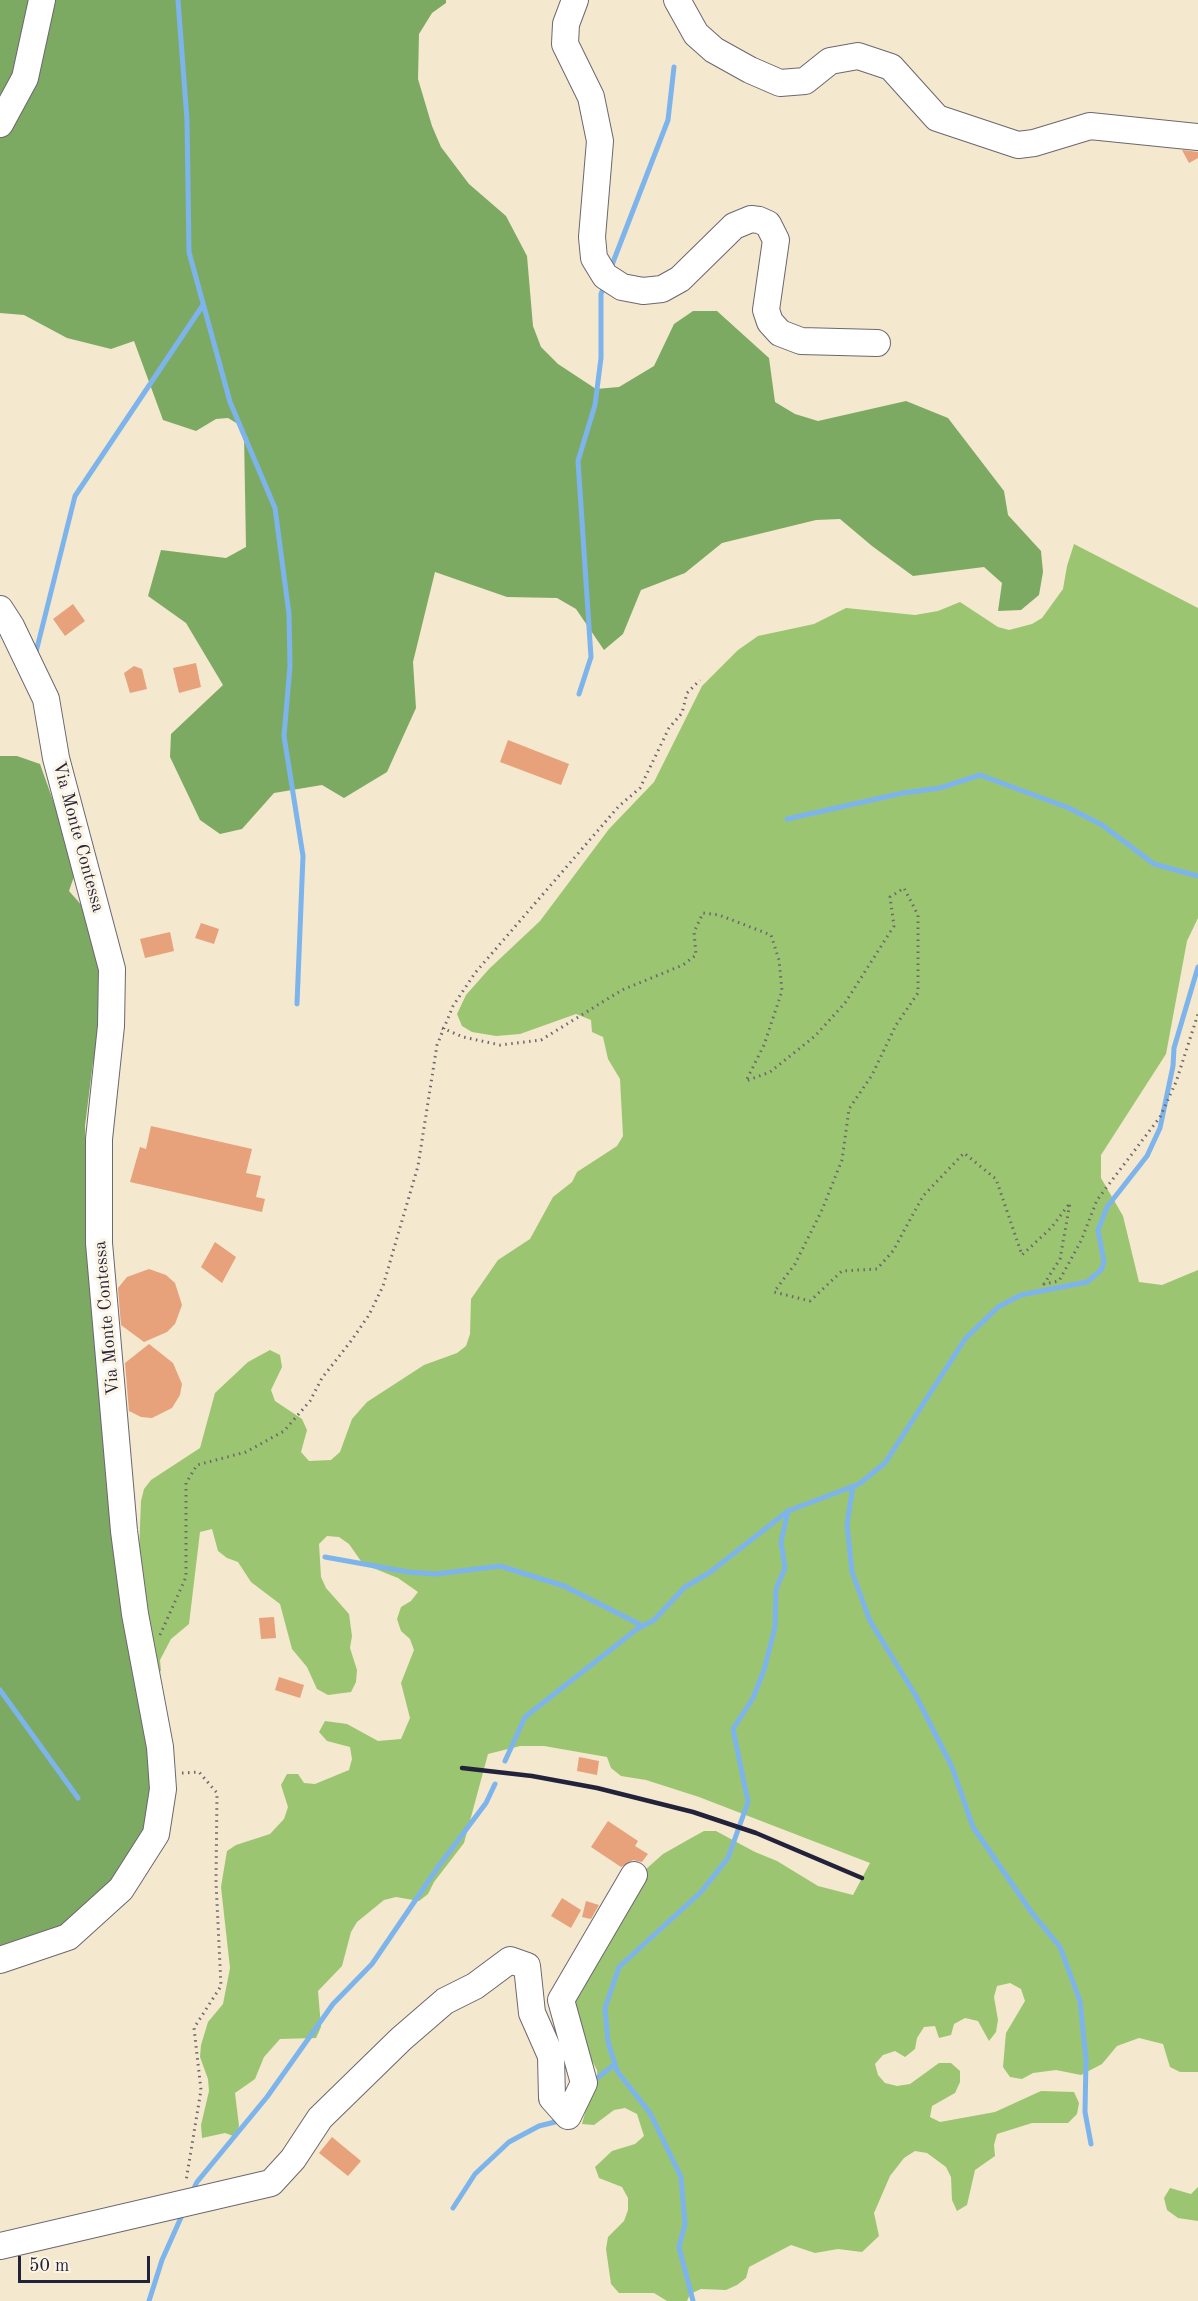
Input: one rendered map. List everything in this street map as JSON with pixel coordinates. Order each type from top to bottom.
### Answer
[{"type":"street","points":[[0,124],[25,78],[42,0]]},
{"type":"street","points":[[575,0],[566,24],[565,44],[591,97],[600,141],[592,237],[594,258],[605,276],[622,287],[643,291],[662,288],[680,279],[734,226],[751,219],[759,220],[768,224],[776,240],[766,310],[771,322],[780,333],[810,342],[877,344]]},
{"type":"street","points":[[678,0],[696,34],[714,50],[780,83],[805,81],[830,61],[858,56],[891,67],[937,118],[1018,145],[1034,143],[1090,126],[1198,136]]},
{"type":"street","name":"Via Monte Contessa","points":[[0,609],[11,626],[46,699],[56,758],[112,969],[111,1026],[99,1139],[99,1244],[124,1531],[135,1614],[160,1747],[163,1789],[156,1834],[121,1889],[68,1937],[0,1960]]},
{"type":"street","points":[[0,2246],[271,2183],[293,2159],[320,2118],[401,2039],[446,2001],[475,1986],[510,1960],[527,1966],[532,2013],[551,2056],[552,2098],[568,2116],[584,2083],[561,2000],[634,1875]]},
{"type":"path","points":[[159,1638],[186,1577],[186,1483],[197,1465],[246,1452],[284,1431],[310,1401],[322,1378],[369,1315],[383,1286],[418,1166],[437,1045],[442,1028],[453,1006],[475,973],[619,807],[640,788],[669,728],[682,713],[687,693],[700,680]]},
{"type":"path","points":[[442,1028],[463,1037],[500,1045],[541,1040],[622,990],[683,965],[696,955],[694,932],[703,913],[719,915],[771,935],[779,960],[782,991],[764,1045],[746,1081],[770,1072],[815,1036],[845,1003],[894,926],[890,897],[904,888],[918,915],[918,993],[896,1025],[872,1075],[849,1109],[842,1160],[822,1210],[795,1264],[774,1292],[810,1301],[842,1271],[877,1269],[894,1251],[923,1197],[964,1152],[996,1179],[1022,1255],[1051,1228],[1070,1203],[1060,1259],[1044,1284],[1059,1281],[1081,1242],[1096,1200],[1160,1117],[1176,1082],[1198,1014]]},
{"type":"path","points":[[162,1775],[199,1772],[217,1793],[216,1882],[221,1986],[194,2028],[201,2090],[186,2182],[204,2199]]},
{"type":"green space","points":[[0,0],[446,0],[446,3],[432,13],[419,34],[418,79],[441,147],[469,184],[506,216],[527,256],[533,326],[541,347],[558,364],[596,389],[619,387],[654,366],[674,324],[693,311],[717,311],[769,358],[775,402],[795,414],[818,421],[906,401],[948,418],[1004,491],[1008,515],[1041,551],[1043,572],[1039,595],[1021,610],[998,611],[1002,583],[984,567],[913,576],[840,519],[816,520],[722,543],[685,573],[641,590],[623,634],[604,650],[576,609],[557,598],[507,597],[435,572],[413,662],[416,708],[387,772],[344,798],[322,785],[274,793],[242,829],[220,834],[200,820],[170,757],[171,734],[223,685],[186,623],[148,596],[161,550],[226,558],[246,547],[244,434],[238,424],[228,418],[216,419],[196,431],[163,420],[134,341],[111,349],[67,338],[24,315],[0,313]]},
{"type":"green space","points":[[1074,544],[1198,608],[1198,918],[1187,941],[1166,1054],[1101,1155],[1101,1178],[1123,1216],[1139,1282],[1162,1285],[1198,1270],[1198,2072],[1180,2072],[1170,2067],[1163,2044],[1139,2038],[1117,2046],[1102,2064],[1081,2075],[1056,2070],[1033,2073],[1022,2079],[1010,2077],[1003,2067],[1006,2033],[1025,2001],[1021,1989],[1010,1983],[997,1986],[994,1997],[998,2020],[996,2032],[989,2041],[978,2021],[965,2018],[954,2024],[951,2035],[939,2038],[935,2026],[924,2027],[917,2038],[915,2049],[905,2057],[895,2051],[883,2055],[875,2064],[878,2075],[885,2083],[897,2086],[910,2084],[939,2063],[951,2063],[960,2071],[960,2082],[955,2093],[932,2106],[930,2117],[940,2122],[995,2112],[1041,2091],[1074,2092],[1079,2103],[1077,2114],[1068,2123],[1032,2123],[997,2134],[994,2145],[995,2156],[975,2170],[967,2205],[957,2211],[952,2200],[951,2177],[946,2167],[927,2153],[915,2151],[904,2158],[890,2176],[874,2213],[879,2236],[862,2252],[838,2249],[815,2253],[791,2245],[749,2267],[746,2278],[737,2285],[726,2290],[701,2289],[690,2294],[687,2301],[667,2301],[654,2293],[619,2293],[611,2284],[606,2249],[608,2237],[624,2221],[628,2210],[628,2198],[622,2187],[599,2178],[595,2167],[612,2151],[635,2144],[644,2136],[637,2114],[625,2108],[614,2110],[594,2125],[582,2124],[588,2102],[598,2082],[597,2070],[580,2039],[574,1993],[645,1870],[663,1854],[704,1831],[716,1831],[777,1861],[818,1886],[853,1895],[870,1863],[699,1797],[646,1780],[621,1776],[611,1768],[607,1757],[544,1746],[520,1746],[488,1754],[464,1843],[434,1882],[428,1894],[419,1901],[396,1897],[384,1900],[357,1922],[351,1932],[342,1966],[318,1991],[321,2027],[316,2038],[280,2039],[264,2057],[255,2079],[235,2093],[239,2126],[236,2137],[225,2133],[202,2138],[201,2125],[209,2091],[208,2079],[200,2057],[201,2045],[208,2022],[223,2004],[230,1968],[221,1887],[227,1851],[236,1845],[270,1834],[284,1819],[288,1807],[281,1785],[287,1774],[298,1774],[304,1783],[315,1784],[349,1770],[352,1759],[350,1747],[327,1741],[319,1732],[325,1721],[347,1724],[378,1741],[401,1739],[410,1718],[401,1683],[414,1650],[410,1639],[401,1631],[397,1619],[401,1607],[411,1601],[418,1592],[398,1578],[363,1564],[349,1544],[339,1537],[327,1536],[319,1544],[321,1577],[326,1588],[349,1614],[352,1636],[350,1648],[357,1670],[356,1682],[351,1692],[328,1695],[317,1689],[307,1667],[292,1649],[280,1604],[251,1582],[238,1562],[218,1551],[212,1529],[200,1532],[189,1624],[171,1639],[160,1660],[161,1671],[154,1674],[139,1551],[141,1501],[144,1489],[151,1480],[200,1448],[215,1393],[248,1362],[270,1350],[280,1355],[282,1367],[271,1390],[275,1401],[302,1419],[307,1430],[301,1452],[309,1461],[331,1460],[340,1452],[352,1419],[367,1402],[424,1365],[457,1353],[466,1346],[470,1334],[471,1299],[498,1260],[530,1239],[553,1197],[572,1182],[577,1172],[617,1146],[623,1136],[620,1079],[608,1059],[603,1037],[592,1032],[591,1020],[576,1014],[520,1034],[496,1036],[472,1032],[462,1026],[457,1014],[466,995],[489,969],[540,921],[609,829],[654,782],[702,686],[738,650],[758,636],[814,624],[846,608],[915,615],[938,611],[960,602],[998,627],[1009,630],[1032,624],[1042,618],[1063,589]]},
{"type":"green space","points":[[0,756],[17,756],[40,764],[77,868],[69,891],[84,908],[98,957],[99,1052],[93,1062],[85,1126],[87,1197],[154,1774],[146,1835],[129,1865],[65,1925],[0,1950]]},
{"type":"green space","points":[[1198,2187],[1198,2221],[1178,2218],[1167,2210],[1164,2198],[1170,2188],[1191,2194]]},
{"type":"building","points":[[1182,150],[1198,152],[1198,158],[1189,163]]},
{"type":"building","points":[[73,604],[85,621],[65,636],[53,619]]},
{"type":"building","points":[[196,663],[201,687],[179,693],[173,668]]},
{"type":"building","points":[[134,666],[142,669],[147,689],[130,693],[124,673]]},
{"type":"building","points":[[508,740],[569,764],[561,785],[500,762]]},
{"type":"building","points":[[201,923],[219,929],[214,944],[195,938]]},
{"type":"building","points":[[170,932],[174,951],[145,958],[140,939]]},
{"type":"building","points":[[151,1126],[252,1149],[246,1173],[261,1176],[256,1197],[265,1199],[262,1212],[130,1182],[140,1147],[146,1149]]},
{"type":"building","points":[[215,1242],[236,1257],[222,1283],[201,1267]]},
{"type":"building","points":[[149,1269],[166,1275],[175,1283],[182,1305],[175,1324],[167,1332],[144,1342],[121,1325],[118,1288],[127,1277]]},
{"type":"building","points":[[149,1344],[173,1363],[182,1384],[180,1395],[172,1408],[152,1418],[141,1417],[129,1411],[125,1363]]},
{"type":"building","points":[[274,1617],[276,1638],[261,1639],[259,1618]]},
{"type":"building","points":[[279,1677],[304,1685],[300,1698],[275,1690]]},
{"type":"building","points":[[579,1757],[599,1761],[597,1775],[577,1771]]},
{"type":"building","points":[[608,1821],[638,1841],[635,1846],[648,1854],[642,1862],[633,1860],[621,1867],[591,1847]]},
{"type":"building","points":[[562,1898],[581,1910],[571,1928],[551,1916]]},
{"type":"building","points":[[586,1901],[599,1905],[591,1919],[582,1917]]},
{"type":"building","points":[[332,2137],[361,2161],[348,2176],[319,2153]]},
{"type":"waterway","points":[[178,0],[187,120],[189,252],[230,402],[275,508],[289,614],[290,666],[284,736],[303,856],[297,1004]]},
{"type":"waterway","points":[[610,270],[668,120],[674,67]]},
{"type":"waterway","points":[[579,694],[591,657],[578,461],[595,405],[601,358],[601,294],[605,284]]},
{"type":"waterway","points":[[35,656],[75,496],[203,305]]},
{"type":"waterway","points":[[787,819],[903,793],[940,788],[980,775],[1069,808],[1102,825],[1154,864],[1198,876]]},
{"type":"waterway","points":[[505,1761],[525,1717],[637,1629],[654,1620],[685,1587],[709,1573],[788,1511],[859,1484],[885,1463],[965,1339],[998,1307],[1021,1295],[1087,1282],[1101,1270],[1104,1262],[1098,1230],[1107,1207],[1147,1156],[1160,1128],[1173,1066],[1174,1048],[1198,967]]},
{"type":"waterway","points":[[853,1486],[847,1524],[852,1572],[870,1621],[916,1696],[952,1767],[973,1827],[1032,1913],[1060,1947],[1080,2001],[1086,2059],[1085,2112],[1091,2144]]},
{"type":"waterway","points":[[693,2301],[679,2247],[685,2224],[681,2177],[650,2113],[617,2071],[608,2042],[605,2008],[619,1967],[701,1892],[728,1858],[748,1802],[733,1729],[753,1698],[764,1670],[775,1627],[776,1589],[785,1568],[781,1542],[788,1511]]},
{"type":"waterway","points":[[325,1557],[408,1572],[436,1574],[500,1566],[564,1586],[643,1626]]},
{"type":"waterway","points":[[0,1690],[78,1798]]},
{"type":"waterway","points":[[191,2194],[197,2182],[267,2097],[333,2004],[372,1964],[438,1867],[486,1803],[495,1784]]},
{"type":"waterway","points":[[592,2082],[615,2064]]},
{"type":"waterway","points":[[453,2208],[475,2174],[509,2142],[539,2126],[563,2120]]},
{"type":"waterway","points":[[149,2301],[162,2260],[183,2213]]},
{"type":"railway","points":[[462,1768],[532,1776],[597,1788],[693,1812],[756,1833],[862,1878]]}]
